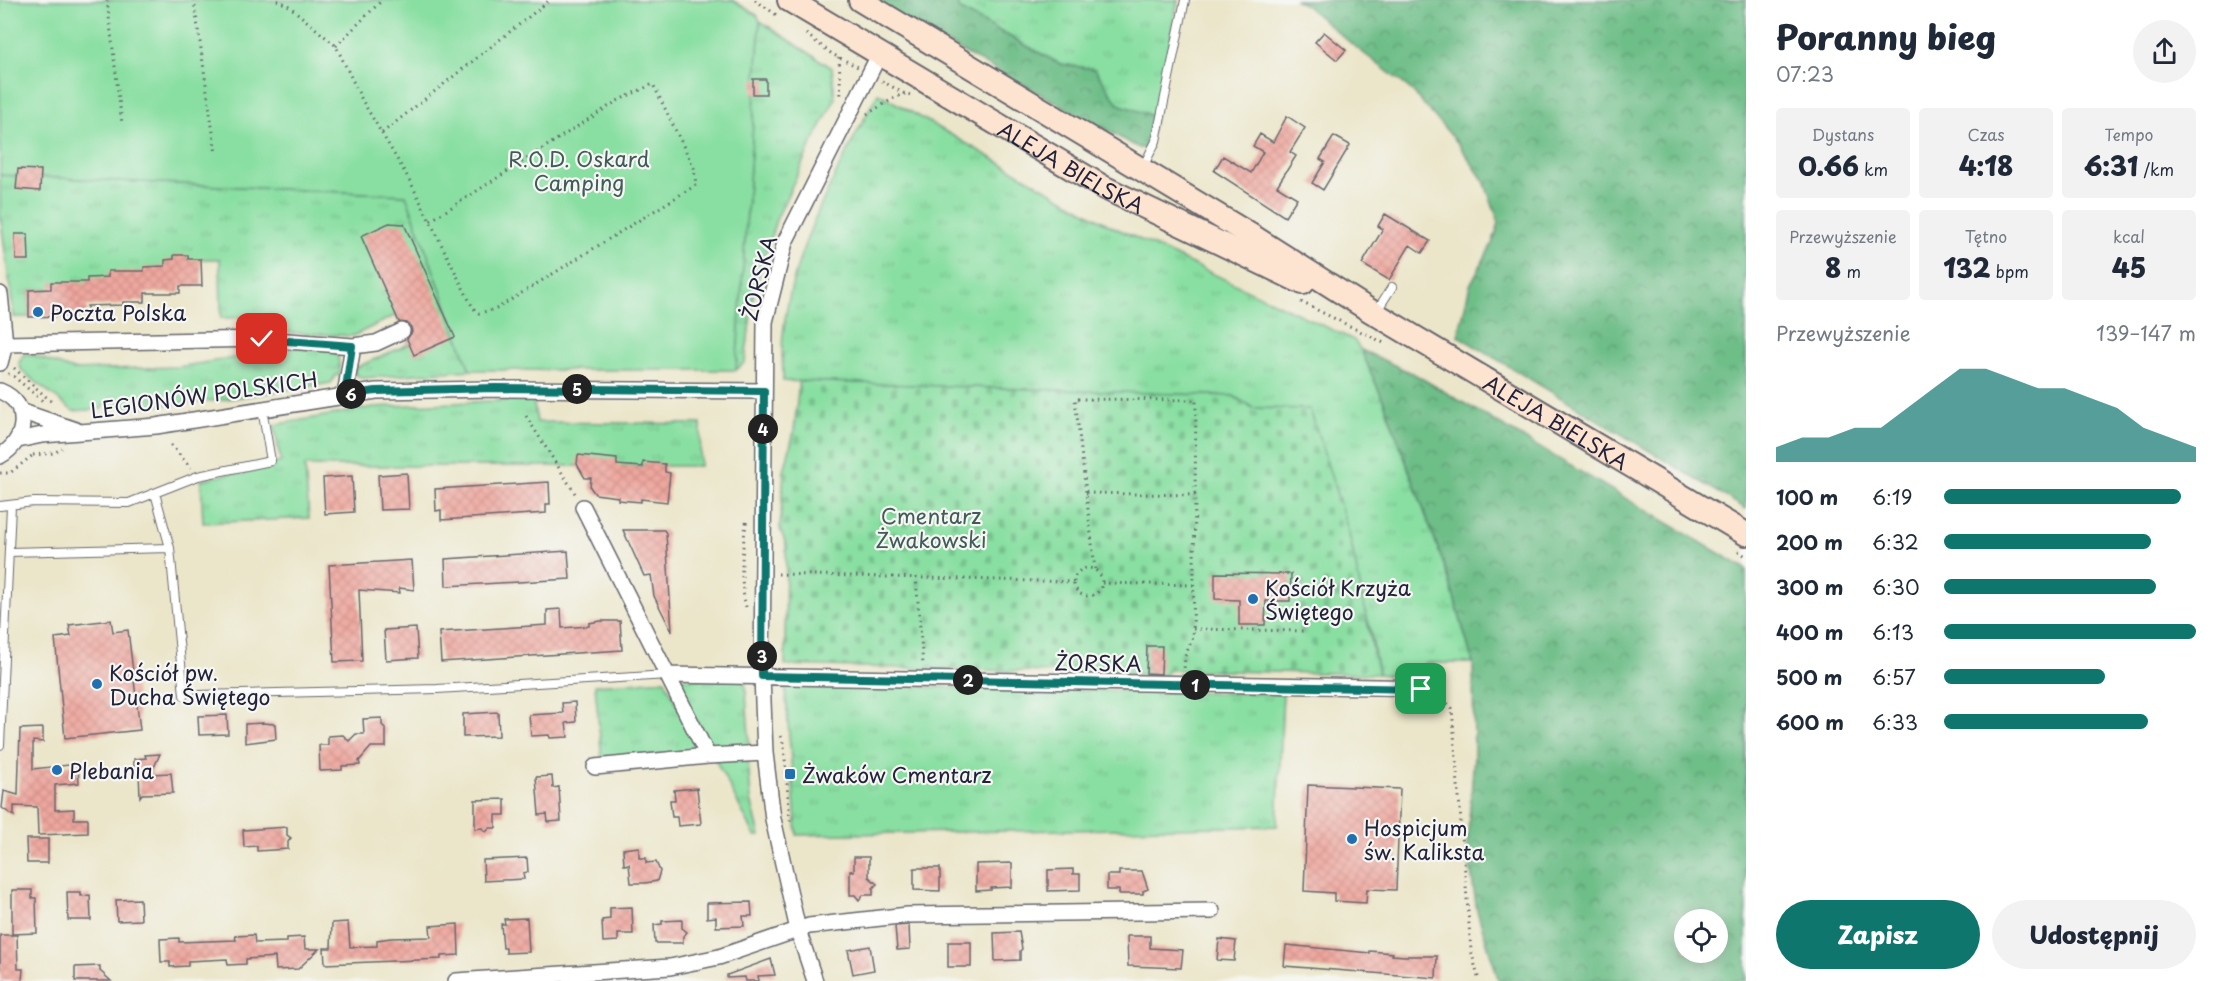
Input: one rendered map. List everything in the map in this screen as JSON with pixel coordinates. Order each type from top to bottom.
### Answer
[{"type":"street","name":"ALEJA BIELSKA","points":[[789,0],[1103,187],[1301,282],[1372,312]]},
{"type":"street","name":"ALEJA BIELSKA","points":[[860,0],[1257,239],[1372,312],[1746,534]]},
{"type":"street","name":"ŻORSKA","points":[[815,981],[798,930],[773,819],[765,753],[762,676],[765,322],[785,242],[879,55]]},
{"type":"street","points":[[1013,135],[1025,130],[1032,122],[1035,113],[1031,103]]},
{"type":"street","points":[[0,294],[3,357]]},
{"type":"street","name":"LEGIONÓW POLSKICH","points":[[3,357],[262,339],[352,346],[376,343],[402,331]]},
{"type":"street","points":[[345,395],[352,346]]},
{"type":"street","name":"LEGIONÓW POLSKICH","points":[[18,440],[42,435],[135,429],[376,391],[495,388],[764,391]]},
{"type":"street","points":[[0,391],[14,401],[20,411],[22,429],[11,450],[0,456]]},
{"type":"street","points":[[20,411],[82,432]]},
{"type":"street","points":[[583,507],[708,756]]},
{"type":"street","name":"ŻORSKA","points":[[668,675],[1434,688]]},
{"type":"street","points":[[595,767],[765,753]]},
{"type":"street","points":[[456,981],[670,967],[719,957],[809,926],[908,915],[1212,911]]},
{"type":"lane","points":[[1142,170],[1156,141],[1185,0]]},
{"type":"lane","points":[[1372,312],[1392,287]]},
{"type":"lane","points":[[0,506],[34,502],[129,503],[198,476],[271,461],[262,409]]},
{"type":"lane","points":[[155,493],[170,548],[184,695]]},
{"type":"lane","points":[[0,745],[11,506]]},
{"type":"lane","points":[[9,552],[170,548]]},
{"type":"lane","points":[[199,694],[437,689],[668,675]]},
{"type":"path","points":[[107,0],[122,124]]},
{"type":"path","points":[[194,0],[216,154]]},
{"type":"path","points":[[277,0],[289,6],[336,46],[362,100],[410,181],[473,308],[479,313],[496,309],[696,185],[694,168],[653,84],[617,101],[430,221]]},
{"type":"path","points":[[336,46],[382,0]]},
{"type":"path","points":[[382,133],[550,0]]},
{"type":"path","points":[[839,57],[842,128]]},
{"type":"path","points":[[868,106],[862,116],[905,94]]},
{"type":"path","points":[[3,357],[54,404]]},
{"type":"path","points":[[0,374],[12,375],[42,402]]},
{"type":"path","points":[[1095,570],[1082,569],[1075,576],[1074,582],[1080,593],[1088,596],[1097,593],[1102,583],[1101,576],[1095,570],[1075,399],[1196,400],[1193,637],[1185,656],[1184,670]]},
{"type":"path","points":[[526,416],[583,507]]},
{"type":"path","points":[[171,445],[198,476]]},
{"type":"path","points":[[33,455],[48,454]]},
{"type":"path","points":[[1086,494],[1195,495]]},
{"type":"path","points":[[773,574],[1074,582]]},
{"type":"path","points":[[916,577],[923,669]]},
{"type":"path","points":[[1102,583],[1194,585]]},
{"type":"path","points":[[1193,629],[1304,631]]},
{"type":"path","points":[[1434,688],[1452,708],[1471,950],[1479,981]]},
{"type":"green space","name":"R.O.D. Oskard Camping","points":[[0,0],[732,0],[757,15],[760,21],[736,370],[470,370],[406,195],[0,175]]},
{"type":"green space","points":[[872,0],[958,0],[959,9],[1060,64],[1095,69],[1118,104],[1155,117],[1148,149],[1139,148],[888,11]]},
{"type":"green space","points":[[958,0],[1178,0],[1155,117],[1118,104],[1095,70],[1060,64],[959,9]]},
{"type":"green space","points":[[1296,0],[1746,0],[1746,509],[1458,336],[1470,285],[1492,244],[1499,223],[1484,181],[1457,142],[1409,88]]},
{"type":"green space","points":[[760,21],[832,68],[835,99],[776,220],[754,291],[745,362],[736,370]]},
{"type":"green space","points":[[878,93],[1109,225],[1354,340],[1361,350],[1384,402],[1447,573],[1473,663],[1425,663],[1426,680],[1378,674],[1371,632],[1310,410],[1253,408],[1233,396],[783,381],[783,335],[788,302],[806,240],[833,180]]},
{"type":"green space","points":[[0,175],[406,195],[470,370],[362,378],[355,374],[355,368],[409,344],[396,315],[353,336],[262,331],[261,317],[221,318],[220,259],[201,259],[176,275],[29,290],[29,317],[14,317],[0,214]]},
{"type":"green space","points":[[263,345],[330,349],[338,355],[340,375],[336,375],[331,383],[221,400],[124,408],[124,404],[103,405],[102,409],[73,411],[22,371],[19,363],[23,355],[30,354],[73,370],[178,367],[264,353]]},
{"type":"green space","points":[[1361,350],[1416,375],[1746,569],[1746,981],[1499,981],[1477,911],[1467,846],[1474,756],[1473,663],[1447,573],[1384,402]]},
{"type":"green space","name":"Cmentarz Żwakowski","points":[[799,381],[1233,396],[1253,408],[1310,409],[1349,533],[1378,674],[1167,670],[1166,675],[785,665],[786,544],[780,529],[784,471],[794,432]]},
{"type":"green space","points":[[533,399],[537,422],[701,424],[700,466],[305,466],[309,518],[203,523],[201,480],[281,462],[274,425],[374,407]]},
{"type":"green space","points":[[745,678],[750,751],[711,752],[674,679]]},
{"type":"green space","points":[[665,680],[700,752],[602,759],[595,685]]},
{"type":"green space","points":[[785,684],[1283,694],[1277,826],[797,835]]},
{"type":"green space","points":[[715,759],[748,759],[751,800],[760,836],[755,836]]},
{"type":"building","points":[[1324,32],[1346,50],[1337,60],[1315,42]]},
{"type":"building","points":[[753,79],[766,79],[766,94],[753,94]]},
{"type":"building","points":[[1287,116],[1305,128],[1290,152],[1296,156],[1277,186],[1297,198],[1285,217],[1214,171],[1223,156],[1251,173],[1263,152],[1253,146],[1260,134],[1273,142]]},
{"type":"building","points":[[1334,136],[1350,145],[1323,190],[1312,183],[1325,162],[1320,159]]},
{"type":"building","points":[[18,169],[41,170],[40,191],[16,189]]},
{"type":"building","points":[[1385,214],[1430,241],[1422,253],[1410,245],[1389,280],[1362,264],[1383,229],[1378,226]]},
{"type":"building","points":[[389,223],[404,224],[455,337],[414,355],[407,339],[412,332],[411,327],[407,323],[399,322],[361,236]]},
{"type":"building","points":[[15,234],[28,234],[29,260],[16,260]]},
{"type":"building","points":[[174,255],[188,255],[188,259],[201,259],[202,286],[180,286],[180,293],[145,293],[145,302],[87,306],[87,313],[29,317],[29,290],[51,289],[51,282],[87,282],[87,278],[108,277],[108,271],[144,271],[144,267],[165,266],[165,260],[174,259]]},
{"type":"building","points":[[578,455],[617,459],[617,465],[643,467],[643,462],[665,464],[665,472],[670,473],[667,502],[641,499],[641,502],[618,500],[618,497],[595,494],[590,487],[591,478],[585,478],[577,464]]},
{"type":"building","points":[[407,473],[409,509],[380,510],[378,475]]},
{"type":"building","points":[[352,476],[354,512],[325,514],[323,478]]},
{"type":"building","points":[[549,482],[550,504],[546,504],[546,513],[441,520],[441,510],[436,511],[435,489]]},
{"type":"building","points":[[623,530],[664,530],[666,533],[672,632],[654,596],[651,575],[644,576]]},
{"type":"building","points":[[568,551],[570,579],[446,586],[445,559]]},
{"type":"building","points":[[412,560],[414,590],[399,588],[400,593],[359,590],[362,661],[334,662],[329,565]]},
{"type":"building","name":"Kościół Krzyża Świętego","points":[[1215,573],[1291,574],[1290,601],[1266,601],[1265,625],[1239,625],[1239,600],[1215,599]]},
{"type":"building","points":[[561,609],[562,628],[589,626],[589,623],[601,621],[620,621],[622,650],[441,662],[439,632],[547,625],[547,610]]},
{"type":"building","name":"Kościół pw. Ducha Świętego","points":[[111,620],[113,632],[128,630],[140,730],[65,738],[55,638],[71,636],[69,625]]},
{"type":"building","points":[[416,628],[418,658],[386,660],[384,630]]},
{"type":"building","points":[[1147,646],[1162,646],[1161,674],[1146,673]]},
{"type":"building","points":[[575,702],[576,722],[566,723],[568,737],[531,736],[529,715],[563,713],[562,703]]},
{"type":"building","points":[[498,712],[499,736],[463,737],[463,714]]},
{"type":"building","points":[[227,715],[228,734],[199,735],[198,716]]},
{"type":"building","points":[[382,718],[382,725],[386,729],[386,747],[371,747],[359,761],[360,765],[342,766],[342,770],[320,771],[319,745],[328,745],[328,736],[343,735],[349,741],[356,734],[364,734],[363,719]]},
{"type":"building","points":[[245,724],[275,724],[276,739],[245,743]]},
{"type":"building","points":[[43,728],[43,742],[33,741],[33,769],[78,764],[79,783],[55,785],[55,810],[74,809],[74,819],[88,819],[88,833],[38,835],[37,807],[14,806],[14,816],[2,808],[4,791],[18,795],[20,729]]},
{"type":"building","points":[[160,754],[151,774],[171,773],[173,793],[142,794],[140,797],[139,772],[134,772],[134,759],[146,758],[145,755]]},
{"type":"building","points":[[552,776],[553,788],[559,787],[561,821],[548,822],[547,814],[539,815],[536,777]]},
{"type":"building","name":"Hospicjum św. Kaliksta","points":[[1308,785],[1400,789],[1396,890],[1367,889],[1366,903],[1334,901],[1334,893],[1304,891]]},
{"type":"building","points":[[697,788],[701,824],[678,826],[677,817],[672,817],[670,800],[675,800],[674,790]]},
{"type":"building","points":[[505,799],[505,815],[496,815],[496,828],[490,828],[486,832],[482,828],[475,829],[475,800]]},
{"type":"building","points":[[287,827],[287,835],[291,838],[288,842],[288,849],[257,851],[257,846],[244,847],[243,830]]},
{"type":"building","points":[[26,839],[48,839],[48,863],[27,863]]},
{"type":"building","points":[[639,847],[639,858],[646,858],[646,863],[656,862],[660,871],[657,881],[631,883],[629,864],[624,865],[623,849]]},
{"type":"building","points":[[854,857],[869,857],[869,877],[877,884],[873,888],[873,895],[863,895],[859,900],[855,895],[850,895],[850,870],[854,871]]},
{"type":"building","points":[[527,858],[528,872],[523,873],[524,879],[484,881],[483,860]]},
{"type":"building","points":[[1012,863],[1012,887],[976,891],[976,864]]},
{"type":"building","points":[[914,868],[940,868],[940,891],[914,890]]},
{"type":"building","points":[[1073,869],[1073,874],[1080,874],[1080,890],[1048,891],[1048,870]]},
{"type":"building","points":[[1119,871],[1142,871],[1148,889],[1143,891],[1143,894],[1119,894],[1119,890],[1107,890],[1107,875],[1119,875]]},
{"type":"building","points":[[12,890],[32,890],[32,898],[36,898],[37,933],[12,934]]},
{"type":"building","points":[[67,892],[81,892],[81,896],[90,895],[91,920],[68,920]]},
{"type":"building","points":[[140,899],[141,920],[117,921],[116,900]]},
{"type":"building","points":[[751,902],[752,916],[743,916],[744,926],[716,927],[716,917],[707,918],[707,903]]},
{"type":"building","points":[[632,907],[633,934],[618,934],[618,941],[603,942],[602,920],[610,919],[610,908]]},
{"type":"building","points":[[527,918],[529,952],[506,953],[506,948],[503,948],[501,924],[505,924],[504,919]]},
{"type":"building","points":[[682,920],[682,928],[687,932],[683,936],[683,943],[655,943],[654,925],[662,924],[662,921]]},
{"type":"building","points":[[348,922],[350,947],[377,946],[377,940],[391,938],[431,937],[430,926],[458,924],[459,955],[441,956],[441,959],[325,964],[324,948],[331,948],[332,923]]},
{"type":"building","points":[[909,925],[910,949],[897,950],[895,926]]},
{"type":"building","points":[[1019,932],[1022,949],[1020,960],[995,961],[994,933]]},
{"type":"building","points":[[0,935],[17,935],[18,969],[23,969],[22,981],[0,981]]},
{"type":"building","points":[[254,935],[255,943],[287,942],[287,938],[304,937],[305,949],[319,949],[298,969],[276,970],[275,957],[246,959],[246,964],[228,965],[227,959],[188,961],[188,966],[170,967],[170,962],[161,962],[160,939],[179,938],[179,942],[236,940],[235,936]]},
{"type":"building","points":[[1127,936],[1150,936],[1150,948],[1183,950],[1181,968],[1128,966]]},
{"type":"building","points":[[1219,939],[1236,941],[1234,961],[1217,960]]},
{"type":"building","points":[[948,942],[971,942],[971,967],[948,967]]},
{"type":"building","points":[[1286,945],[1393,953],[1392,955],[1405,956],[1437,956],[1436,978],[1284,966]]},
{"type":"building","points":[[870,946],[874,970],[853,974],[848,950]]},
{"type":"building","points":[[771,959],[775,975],[758,976],[759,981],[746,981],[745,977],[727,978],[727,975]]},
{"type":"building","points":[[100,966],[100,971],[111,981],[75,981],[75,967]]},
{"type":"place","name":"Poczta Polska","points":[[38,312]]},
{"type":"place","name":"Kościół Krzyża Świętego","points":[[1253,599]]},
{"type":"place","name":"Kościół pw. Ducha Świętego","points":[[97,684]]},
{"type":"place","name":"Plebania","points":[[57,770]]},
{"type":"place","name":"Żwaków Cmentarz","points":[[790,774]]},
{"type":"place","name":"Hospicjum św. Kaliksta","points":[[1352,839]]},
{"type":"route","points":[[262,339],[352,346],[345,395],[376,391],[495,388],[764,391],[762,676],[1421,689]]}]
